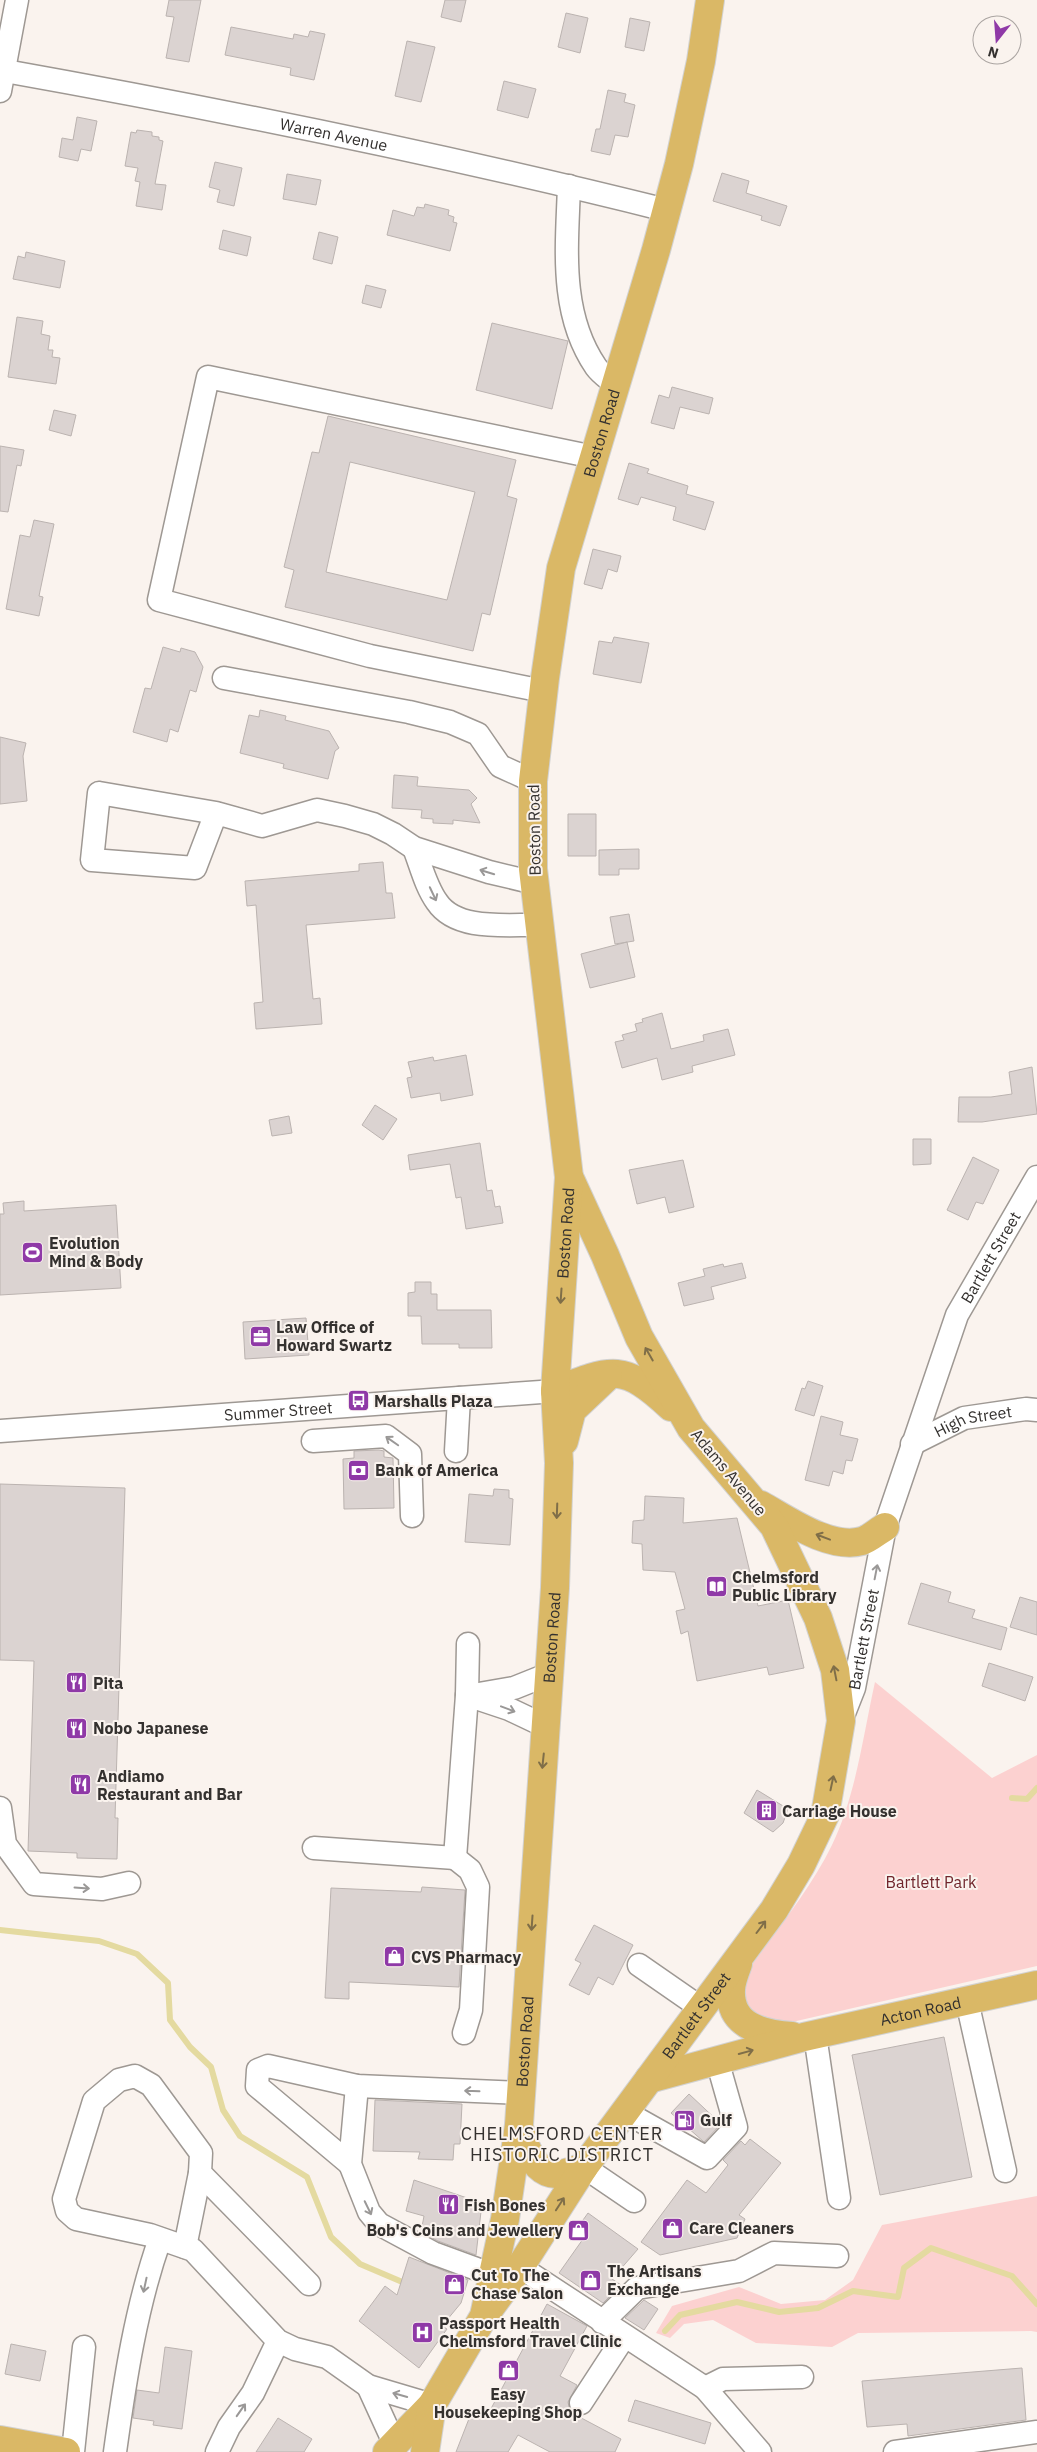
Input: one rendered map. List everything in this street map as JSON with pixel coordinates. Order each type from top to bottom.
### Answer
[{"type":"main road","name":"Boston Road","points":[[391,2448],[432,2405],[484,2316],[505,2219],[519,2125],[555,1588],[558,1463],[555,1391],[569,1177],[535,883],[533,781],[543,691],[562,568],[666,210],[690,116],[710,0]]},
{"type":"main road","name":"Adams Avenue","points":[[569,1177],[605,1255],[639,1336],[691,1428],[756,1502],[774,1526],[818,1618],[835,1670],[841,1721]]},
{"type":"main road","points":[[558,1463],[572,1410],[611,1373]]},
{"type":"main road","points":[[555,1391],[594,1376],[611,1373],[629,1376],[648,1386],[691,1428]]},
{"type":"main road","points":[[756,1502],[808,1531],[836,1542],[862,1541],[885,1527]]},
{"type":"main road","name":"Bartlett Street","points":[[484,2316],[520,2267],[584,2167],[741,1954],[778,1902],[801,1865],[824,1815],[841,1721]]},
{"type":"main road","name":"Acton Road","points":[[741,1954],[731,1988],[731,1998],[739,2017],[757,2031],[766,2034],[809,2036]]},
{"type":"main road","name":"Acton Road","points":[[649,2079],[809,2036],[1037,1985]]},
{"type":"main road","points":[[519,2125],[525,2147],[534,2162],[547,2172],[559,2174],[584,2167]]},
{"type":"main road","points":[[425,2452],[432,2405]]},
{"type":"main road","points":[[0,2440],[50,2450]]},
{"type":"street","points":[[1,77],[16,0]]},
{"type":"street","name":"Warren Avenue","points":[[1,77],[306,127],[569,186],[666,210]]},
{"type":"street","points":[[569,186],[567,280],[570,304],[583,344],[597,368],[616,385]]},
{"type":"street","points":[[543,691],[370,656],[159,600],[208,377],[594,457]]},
{"type":"street","points":[[224,678],[409,712],[450,722],[478,734],[500,766],[533,781]]},
{"type":"street","points":[[216,813],[195,868],[92,860],[99,793],[216,813],[262,826],[317,810],[373,824],[394,834],[414,848],[489,872],[535,883]]},
{"type":"street","points":[[414,848],[437,903],[449,914],[487,924],[540,925]]},
{"type":"street","name":"Bartlett Street","points":[[841,1721],[854,1688],[885,1527],[957,1315],[1037,1177]]},
{"type":"street","name":"Summer Street","points":[[0,1431],[555,1391]]},
{"type":"street","points":[[456,1451],[458,1398]]},
{"type":"street","name":"High Street","points":[[912,1444],[964,1418],[1026,1409],[1037,1410]]},
{"type":"street","points":[[313,1441],[386,1436],[410,1454],[412,1516]]},
{"type":"street","points":[[455,1858],[467,1696],[468,1644]]},
{"type":"street","points":[[467,1696],[514,1688],[549,1674]]},
{"type":"street","points":[[467,1696],[509,1709],[547,1727]]},
{"type":"street","points":[[0,1808],[5,1844],[34,1884],[102,1889],[129,1883]]},
{"type":"street","points":[[314,1848],[455,1858],[470,1870],[478,1887],[471,2010],[464,2033]]},
{"type":"street","points":[[640,1965],[701,2008]]},
{"type":"street","points":[[967,2002],[1006,2171]]},
{"type":"street","points":[[809,2036],[839,2198]]},
{"type":"street","points":[[625,2112],[707,2158],[736,2127],[716,2060]]},
{"type":"street","points":[[350,2164],[261,2090],[256,2080],[258,2070],[268,2066],[357,2086],[521,2093]]},
{"type":"street","points":[[185,2247],[200,2173],[202,2153],[151,2085],[135,2076],[119,2080],[94,2101],[64,2199],[67,2211],[76,2218],[160,2239],[192,2250],[278,2341],[327,2357],[368,2386],[432,2405]]},
{"type":"street","points":[[357,2086],[350,2164],[369,2212],[378,2224],[433,2253],[493,2275]]},
{"type":"street","points":[[584,2167],[634,2201]]},
{"type":"street","points":[[200,2173],[308,2284]]},
{"type":"street","points":[[115,2452],[124,2389],[147,2276],[160,2239]]},
{"type":"street","points":[[602,2322],[637,2288],[739,2271],[774,2253],[837,2256]]},
{"type":"street","points":[[520,2267],[668,2366],[705,2388],[760,2452]]},
{"type":"street","points":[[581,2403],[624,2337]]},
{"type":"street","points":[[217,2452],[229,2427],[253,2393],[278,2341]]},
{"type":"street","points":[[73,2452],[84,2347]]},
{"type":"street","points":[[705,2388],[723,2379],[802,2377]]},
{"type":"street","points":[[368,2386],[391,2448]]},
{"type":"street","points":[[895,2452],[1037,2432]]},
{"type":"green space","name":"Bartlett Park","points":[[875,1682],[992,1778],[1037,1755],[1037,1966],[779,2025],[767,2022],[751,2012],[746,2004],[744,1987],[746,1977],[751,1966],[805,1892],[832,1845],[853,1786]]},
{"type":"green space","points":[[1037,2196],[1037,2332],[858,2333],[832,2347],[756,2343],[713,2320],[684,2324],[670,2338],[656,2333],[672,2306],[739,2287],[781,2304],[825,2300],[853,2280],[882,2225]]},
{"type":"building","points":[[169,0],[201,0],[189,62],[166,58],[174,17],[166,16]]},
{"type":"building","points":[[445,0],[466,0],[461,22],[441,17]]},
{"type":"building","points":[[566,13],[588,18],[580,53],[558,47]]},
{"type":"building","points":[[630,18],[650,22],[644,51],[625,47]]},
{"type":"building","points":[[231,27],[293,39],[294,34],[308,37],[310,31],[325,34],[314,80],[290,75],[291,68],[225,55]]},
{"type":"building","points":[[407,41],[435,47],[421,102],[395,96]]},
{"type":"building","points":[[504,81],[536,89],[528,118],[497,110]]},
{"type":"building","points":[[608,90],[626,94],[624,102],[635,105],[628,137],[615,135],[610,155],[591,151],[596,129],[600,129]]},
{"type":"building","points":[[77,117],[97,121],[91,151],[81,149],[78,161],[59,157],[62,138],[73,140]]},
{"type":"building","points":[[137,130],[152,132],[152,136],[159,137],[159,140],[163,141],[155,184],[166,185],[162,210],[136,206],[140,182],[135,181],[138,168],[125,166],[131,132],[136,133]]},
{"type":"building","points":[[215,162],[242,168],[234,206],[217,202],[220,190],[209,187]]},
{"type":"building","points":[[722,173],[749,181],[746,193],[787,206],[780,226],[761,220],[762,216],[713,201]]},
{"type":"building","points":[[287,174],[321,180],[316,205],[283,199]]},
{"type":"building","points":[[425,204],[449,210],[448,215],[454,217],[453,222],[457,223],[450,251],[387,235],[393,210],[414,216],[417,207],[424,208]]},
{"type":"building","points":[[223,230],[251,237],[247,256],[219,249]]},
{"type":"building","points":[[319,232],[338,237],[332,264],[313,259]]},
{"type":"building","points":[[26,252],[65,261],[60,288],[13,279],[18,256],[25,258]]},
{"type":"building","points":[[366,285],[386,290],[381,308],[362,303]]},
{"type":"building","points":[[17,317],[43,321],[41,334],[50,336],[48,350],[53,350],[52,357],[60,358],[56,384],[8,377]]},
{"type":"building","points":[[492,323],[568,341],[552,409],[476,390]]},
{"type":"building","points":[[672,387],[713,398],[709,414],[680,407],[674,429],[651,423],[659,395],[669,398]]},
{"type":"building","points":[[54,410],[76,415],[71,436],[49,430]]},
{"type":"building","points":[[328,416],[516,460],[507,496],[517,499],[490,615],[482,613],[473,651],[285,607],[294,570],[284,567],[312,452],[319,453]],"holes":[[[350,462],[475,492],[447,600],[326,572]]]},
{"type":"building","points":[[0,446],[24,450],[21,466],[17,465],[8,512],[0,511]]},
{"type":"building","points":[[629,463],[649,469],[647,473],[688,486],[686,494],[714,502],[705,530],[673,520],[676,507],[641,497],[638,505],[618,499]]},
{"type":"building","points":[[34,520],[54,524],[39,596],[43,597],[39,616],[6,609],[20,535],[30,537]]},
{"type":"building","points":[[593,549],[621,556],[617,572],[608,569],[602,589],[584,584]]},
{"type":"building","points":[[614,637],[649,643],[641,683],[593,674],[599,641],[612,643]]},
{"type":"building","points":[[163,647],[180,652],[181,648],[195,652],[203,667],[196,692],[190,690],[178,732],[170,729],[167,742],[133,732],[145,688],[151,689]]},
{"type":"building","points":[[260,710],[286,716],[285,720],[329,731],[339,748],[335,751],[328,779],[283,768],[284,764],[240,753],[249,715],[259,717]]},
{"type":"building","points":[[0,737],[26,743],[23,756],[27,801],[0,804]]},
{"type":"building","points":[[394,775],[418,777],[417,786],[469,790],[477,798],[471,804],[480,823],[453,820],[453,824],[433,823],[433,819],[421,818],[422,810],[392,808]]},
{"type":"building","points":[[568,814],[596,814],[596,856],[568,856]]},
{"type":"building","points":[[639,849],[639,869],[619,869],[619,875],[599,875],[599,850]]},
{"type":"building","points":[[383,862],[386,893],[392,893],[395,918],[306,925],[313,999],[320,998],[322,1024],[256,1029],[254,1003],[263,1002],[256,905],[247,906],[245,881],[359,871],[359,864]]},
{"type":"building","points":[[629,914],[634,941],[615,944],[610,917]]},
{"type":"building","points":[[627,942],[635,977],[590,988],[581,954]]},
{"type":"building","points":[[662,1013],[671,1049],[704,1041],[703,1035],[728,1029],[735,1055],[692,1066],[693,1072],[662,1080],[657,1058],[622,1068],[615,1042],[624,1040],[622,1035],[637,1031],[635,1024],[643,1022],[642,1019]]},
{"type":"building","points":[[466,1055],[473,1095],[441,1101],[440,1093],[411,1098],[407,1078],[412,1077],[408,1062],[433,1057],[434,1061]]},
{"type":"building","points":[[1032,1067],[1037,1114],[982,1122],[958,1122],[959,1097],[991,1097],[1012,1094],[1009,1072]]},
{"type":"building","points":[[375,1105],[397,1119],[383,1140],[362,1125]]},
{"type":"building","points":[[289,1116],[292,1133],[272,1136],[269,1120]]},
{"type":"building","points":[[913,1139],[931,1139],[931,1164],[913,1165]]},
{"type":"building","points":[[480,1143],[487,1191],[492,1190],[495,1207],[500,1206],[503,1223],[466,1229],[461,1197],[456,1198],[450,1164],[410,1170],[408,1155]]},
{"type":"building","points":[[973,1157],[999,1170],[983,1204],[976,1202],[968,1220],[947,1210]]},
{"type":"building","points":[[683,1160],[694,1207],[669,1213],[665,1197],[637,1204],[629,1170]]},
{"type":"building","points":[[24,1201],[24,1211],[116,1205],[121,1288],[0,1295],[0,1214],[4,1214],[3,1203]]},
{"type":"building","points":[[742,1263],[746,1278],[711,1287],[714,1299],[684,1306],[678,1283],[705,1276],[703,1269],[723,1264],[724,1267]]},
{"type":"building","points":[[415,1282],[431,1282],[431,1294],[437,1294],[437,1310],[491,1310],[492,1348],[459,1348],[459,1344],[422,1344],[421,1316],[408,1316],[408,1293],[415,1292]]},
{"type":"building","points":[[306,1318],[309,1355],[245,1359],[243,1322]]},
{"type":"building","points":[[808,1381],[823,1386],[814,1416],[795,1410],[802,1388],[805,1389]]},
{"type":"building","points":[[821,1416],[843,1422],[840,1435],[858,1439],[852,1461],[846,1460],[843,1474],[833,1471],[829,1486],[805,1480]]},
{"type":"building","points":[[354,1451],[384,1451],[384,1457],[393,1458],[394,1508],[344,1509],[343,1459],[354,1458]]},
{"type":"building","points":[[0,1484],[125,1488],[115,1818],[118,1818],[117,1859],[77,1858],[77,1853],[28,1851],[34,1661],[0,1660]]},
{"type":"building","points":[[494,1489],[509,1490],[509,1498],[513,1499],[510,1545],[465,1542],[469,1494],[493,1496]]},
{"type":"building","name":"Chelmsford Public Library","points":[[645,1496],[684,1498],[683,1523],[737,1518],[758,1606],[788,1600],[804,1668],[769,1675],[767,1667],[697,1681],[688,1631],[681,1634],[676,1611],[685,1609],[675,1572],[643,1570],[642,1544],[632,1543],[633,1521],[644,1520]]},
{"type":"building","points":[[921,1583],[951,1592],[948,1602],[975,1610],[972,1618],[1007,1628],[1001,1650],[908,1624]]},
{"type":"building","points":[[1020,1597],[1037,1602],[1037,1635],[1010,1627]]},
{"type":"building","points":[[989,1663],[1033,1677],[1025,1701],[982,1686]]},
{"type":"building","name":"Carriage House","points":[[757,1790],[788,1809],[783,1823],[773,1832],[744,1813]]},
{"type":"building","name":"CVS Pharmacy","points":[[422,1887],[465,1890],[459,1987],[349,1982],[349,1999],[325,1998],[331,1888],[421,1892]]},
{"type":"building","points":[[594,1925],[633,1945],[613,1985],[598,1977],[589,1995],[569,1985],[581,1963],[575,1960]]},
{"type":"building","points":[[944,2037],[972,2177],[880,2195],[852,2055]]},
{"type":"building","points":[[689,2094],[721,2124],[704,2142],[671,2113]]},
{"type":"building","points":[[375,2100],[462,2104],[460,2144],[454,2144],[453,2160],[418,2159],[420,2152],[373,2151]]},
{"type":"building","points":[[750,2139],[781,2163],[739,2215],[745,2219],[737,2238],[660,2255],[641,2242],[687,2180],[706,2193],[728,2165],[723,2160],[741,2141],[745,2145]]},
{"type":"building","points":[[414,2180],[482,2203],[476,2255],[438,2241],[421,2232],[424,2216],[406,2211]]},
{"type":"building","points":[[588,2213],[638,2249],[612,2279],[621,2285],[603,2303],[559,2273],[583,2239],[573,2234]]},
{"type":"building","points":[[409,2257],[468,2280],[461,2303],[442,2326],[447,2329],[419,2368],[359,2321],[385,2286],[397,2295]]},
{"type":"building","points":[[644,2300],[658,2309],[644,2330],[625,2318]]},
{"type":"building","points":[[547,2304],[587,2326],[560,2376],[577,2385],[568,2402],[570,2412],[621,2439],[615,2452],[550,2452],[518,2435],[508,2452],[456,2452],[472,2411],[486,2418]]},
{"type":"building","points":[[11,2344],[46,2351],[40,2381],[5,2374]]},
{"type":"building","points":[[165,2347],[192,2351],[182,2429],[153,2425],[154,2421],[133,2418],[137,2390],[159,2393]]},
{"type":"building","points":[[1022,2368],[1026,2420],[908,2436],[907,2424],[867,2427],[862,2381]]},
{"type":"building","points":[[635,2400],[711,2423],[705,2444],[628,2421]]},
{"type":"building","points":[[278,2418],[312,2439],[304,2452],[256,2452]]},
{"type":"waterway","points":[[1012,1798],[1027,1799],[1037,1788]]},
{"type":"waterway","points":[[0,1930],[99,1941],[137,1954],[168,1983],[170,2020],[190,2047],[211,2067],[223,2110],[240,2136],[307,2177],[331,2237],[360,2264],[407,2284]]},
{"type":"waterway","points":[[665,2331],[680,2315],[737,2302],[779,2312],[818,2308],[853,2291],[898,2297],[904,2268],[931,2248],[1012,2276],[1037,2304]]},
{"type":"place","name":"Evolution Mind & Body","points":[[33,1252]]},
{"type":"place","name":"Law Office of Howard Swartz","points":[[260,1336]]},
{"type":"place","name":"Marshalls Plaza","points":[[358,1401]]},
{"type":"place","name":"Bank of America","points":[[359,1470]]},
{"type":"place","name":"Chelmsford Public Library","points":[[716,1586]]},
{"type":"place","name":"Pita","points":[[77,1683]]},
{"type":"place","name":"Nobo Japanese","points":[[77,1728]]},
{"type":"place","name":"Andiamo Restaurant and Bar","points":[[81,1785]]},
{"type":"place","name":"Carriage House","points":[[766,1811]]},
{"type":"place","name":"CVS Pharmacy","points":[[395,1957]]},
{"type":"place","name":"Gulf","points":[[684,2120]]},
{"type":"place","name":"Fish Bones","points":[[448,2205]]},
{"type":"place","name":"Care Cleaners","points":[[673,2228]]},
{"type":"place","name":"Bob's Coins and Jewellery","points":[[579,2230]]},
{"type":"place","name":"The Artisans Exchange","points":[[591,2280]]},
{"type":"place","name":"Cut To The Chase Salon","points":[[455,2284]]},
{"type":"place","name":"Passport Health Chelmsford Travel Clinic","points":[[423,2332]]},
{"type":"place","name":"Easy Housekeeping Shop","points":[[508,2370]]},
{"type":"district","name":"CHELMSFORD CENTER HISTORIC DISTRICT","points":[[562,2143]]}]
